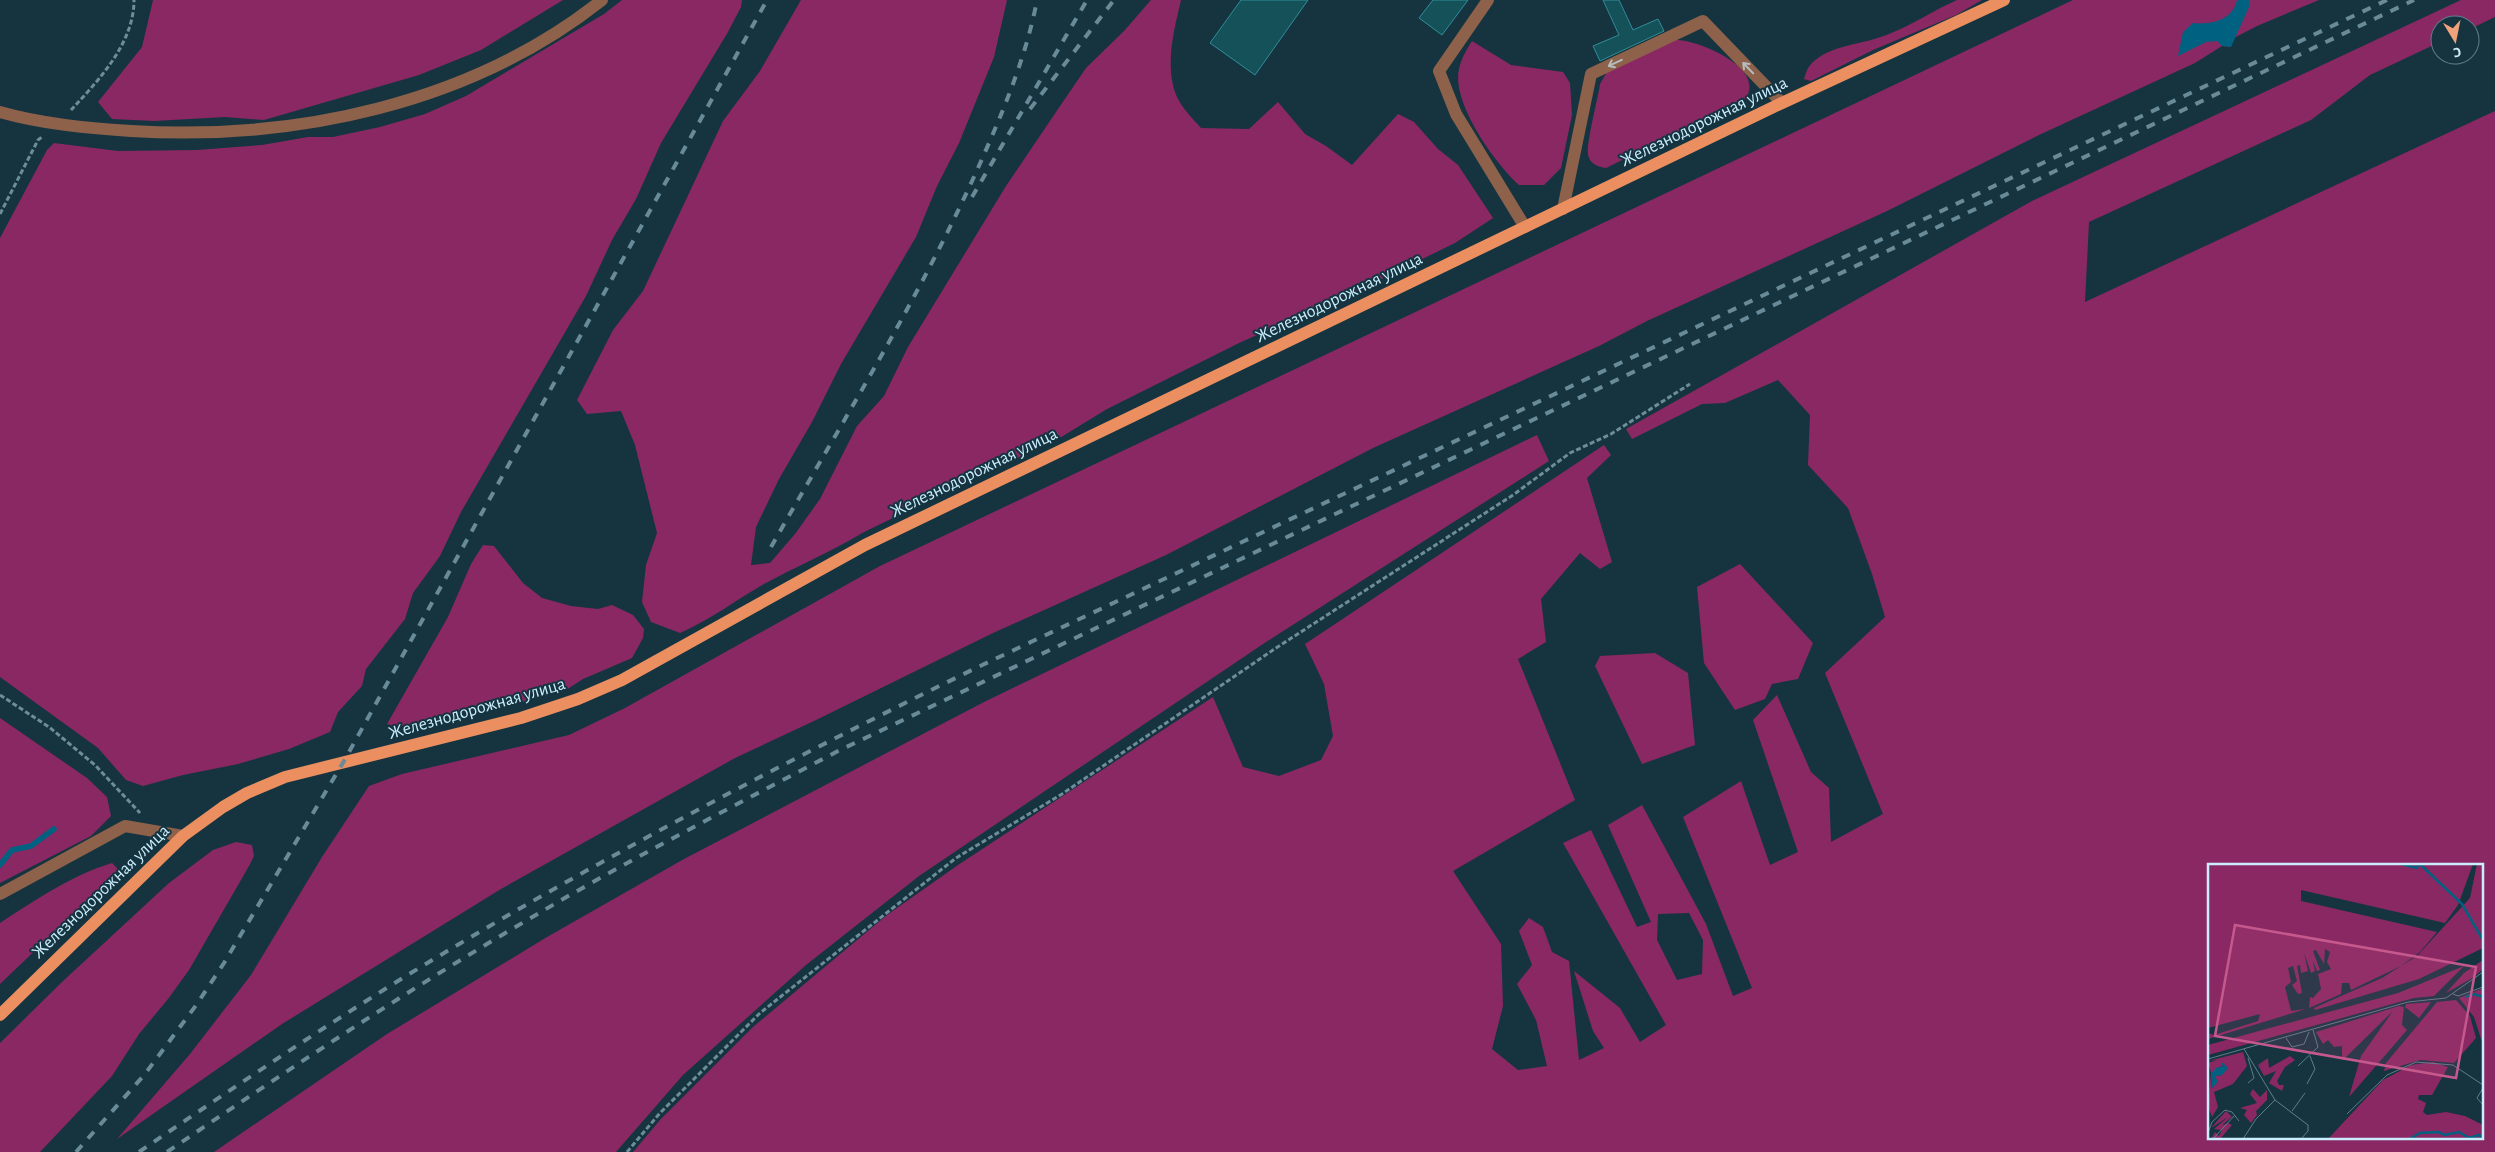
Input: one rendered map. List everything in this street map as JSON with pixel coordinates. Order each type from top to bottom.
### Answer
[{"type":"main road","name":"Железнодорожная улица","points":[[0,1015],[184,836],[223,807],[268,784],[285,777],[521,718],[578,699],[622,680],[865,546],[1782,103],[2004,0]]},
{"type":"street","points":[[0,112],[58,124],[166,133],[222,132],[282,127],[332,119],[411,99],[475,74],[514,56],[602,0]]},
{"type":"street","points":[[1488,0],[1439,71],[1456,114],[1525,227]]},
{"type":"street","points":[[1563,209],[1591,74],[1703,21],[1782,103]]},
{"type":"street","points":[[0,894],[125,826],[184,836]]},
{"type":"path","points":[[627,1152],[660,1113],[760,1013],[956,858],[1062,794],[1276,648],[1514,495],[1570,452],[1611,434],[1690,384]]},
{"type":"path","points":[[0,695],[48,726],[95,765],[145,819]]},
{"type":"shaded area","points":[[153,0],[563,0],[481,50],[419,75],[264,120],[225,117],[154,121],[112,119],[98,102],[142,47]]},
{"type":"shaded area","points":[[622,0],[742,0],[741,7],[728,32],[661,143],[636,199],[612,240],[586,296],[461,512],[440,556],[413,593],[405,619],[366,669],[362,686],[338,712],[330,732],[289,749],[238,764],[183,775],[143,786],[126,780],[98,748],[0,677],[0,238],[47,150],[54,143],[118,151],[197,150],[262,145],[308,137],[333,137],[380,127],[425,114],[466,96],[604,14]]},
{"type":"shaded area","points":[[801,0],[1007,0],[994,57],[959,143],[937,186],[916,237],[841,364],[812,422],[779,479],[756,527],[751,565],[770,563],[795,534],[820,499],[857,426],[884,396],[908,347],[1006,186],[1086,68],[1124,31],[1151,0],[1181,0],[1172,48],[1171,73],[1179,101],[1201,128],[1249,129],[1278,102],[1305,134],[1326,146],[1352,165],[1398,114],[1414,122],[1438,149],[1458,165],[1493,218],[1455,243],[1363,288],[1239,343],[1107,409],[1063,436],[864,532],[764,584],[680,633],[651,622],[642,602],[646,565],[657,533],[635,445],[621,411],[587,414],[577,400],[613,330],[643,291],[723,121],[760,71]]},
{"type":"shaded area","points":[[1957,0],[1982,0],[1956,15],[1873,50],[1811,81],[1804,79],[1810,65],[1827,53],[1845,46],[1882,37]]},
{"type":"shaded area","points":[[2073,0],[2319,0],[2257,26],[2232,39],[2231,47],[2222,46],[2195,63],[2039,135],[1887,211],[1647,321],[1599,346],[1373,448],[1166,555],[993,633],[735,758],[501,889],[282,1024],[117,1139],[190,1054],[251,975],[322,857],[369,786],[402,774],[569,735],[625,708],[880,566]]},
{"type":"shaded area","points":[[2461,0],[2495,0],[2495,17],[2480,24],[2480,15],[2430,15],[2430,47],[2370,75],[2311,120],[2089,222],[2085,302],[2495,111],[2495,1152],[633,1152],[660,1120],[753,1027],[887,915],[958,865],[1213,697],[1243,767],[1279,776],[1321,760],[1333,736],[1324,684],[1305,644],[1604,445],[1611,455],[1587,478],[1612,562],[1600,569],[1580,553],[1541,599],[1546,642],[1518,659],[1575,800],[1453,871],[1501,944],[1503,1006],[1492,1049],[1518,1070],[1547,1066],[1536,1020],[1517,984],[1532,965],[1519,931],[1529,918],[1543,927],[1552,952],[1569,961],[1579,1060],[1604,1048],[1593,1031],[1574,971],[1620,1008],[1640,1042],[1666,1025],[1563,843],[1591,830],[1637,927],[1651,922],[1608,825],[1642,805],[1706,924],[1733,996],[1752,988],[1683,817],[1741,781],[1770,865],[1798,852],[1753,720],[1777,695],[1811,772],[1829,788],[1831,842],[1883,814],[1825,673],[1885,617],[1872,574],[1848,508],[1808,465],[1810,415],[1778,380],[1725,403],[1702,404],[1632,439],[1626,429],[2032,201]],"holes":[[[1689,913],[1703,940],[1702,974],[1677,980],[1657,940],[1658,914]]]},
{"type":"shaded area","points":[[1675,40],[1686,41],[1714,51],[1728,58],[1740,68],[1747,78],[1749,89],[1744,100],[1606,168],[1595,164],[1588,155],[1589,141],[1600,84],[1608,70]]},
{"type":"shaded area","points":[[1472,41],[1511,65],[1563,72],[1570,83],[1572,115],[1561,168],[1544,185],[1519,185],[1487,148],[1468,115],[1458,83],[1459,69]]},
{"type":"shaded area","points":[[1537,435],[1549,461],[1266,642],[919,876],[806,965],[683,1075],[616,1152],[214,1152],[387,1034],[547,937],[684,859],[984,702]]},
{"type":"shaded area","points":[[483,545],[494,546],[523,583],[542,598],[571,606],[598,609],[612,605],[633,615],[644,629],[643,638],[632,658],[583,679],[566,690],[509,706],[463,713],[415,724],[397,727],[387,724],[448,617],[471,564]]},
{"type":"shaded area","points":[[1740,564],[1813,643],[1798,679],[1772,684],[1765,699],[1735,710],[1704,663],[1697,587]]},
{"type":"shaded area","points":[[1655,653],[1688,673],[1695,745],[1642,764],[1595,666],[1600,656]]},
{"type":"shaded area","points":[[0,718],[87,778],[107,797],[111,816],[91,836],[0,883]]},
{"type":"shaded area","points":[[236,842],[252,845],[254,856],[249,866],[189,970],[139,1034],[112,1076],[40,1152],[0,1152],[0,1043],[62,982],[169,883],[213,850]]},
{"type":"shaded area","points":[[112,863],[118,869],[117,877],[90,898],[0,984],[0,923],[68,881]]},
{"type":"water","points":[[2237,0],[2249,0],[2249,7],[2231,47],[2222,46],[2217,41],[2206,42],[2178,56],[2183,32],[2193,23],[2214,22],[2226,17],[2235,7]]},
{"type":"building","points":[[1241,0],[1308,0],[1255,75],[1210,43]]},
{"type":"building","points":[[1433,0],[1468,0],[1442,35],[1419,18]]},
{"type":"building","points":[[1603,0],[1619,0],[1633,30],[1658,19],[1664,31],[1600,61],[1593,46],[1619,35]]},
{"type":"waterway","points":[[0,865],[12,850],[31,846],[54,829]]},
{"type":"railway","points":[[76,1152],[145,1074],[197,1004],[224,963],[344,761],[767,0]]},
{"type":"railway","points":[[771,547],[879,360],[955,217],[987,148],[1012,86],[1027,43],[1037,0]]},
{"type":"railway","points":[[972,197],[1087,0]]},
{"type":"railway","points":[[1030,109],[1114,0]]},
{"type":"railway","points":[[139,1152],[316,1033],[491,925],[697,810],[836,738],[976,668],[2387,0]]},
{"type":"railway","points":[[167,1152],[255,1092],[478,949],[562,899],[640,856],[838,751],[2414,0]]}]
